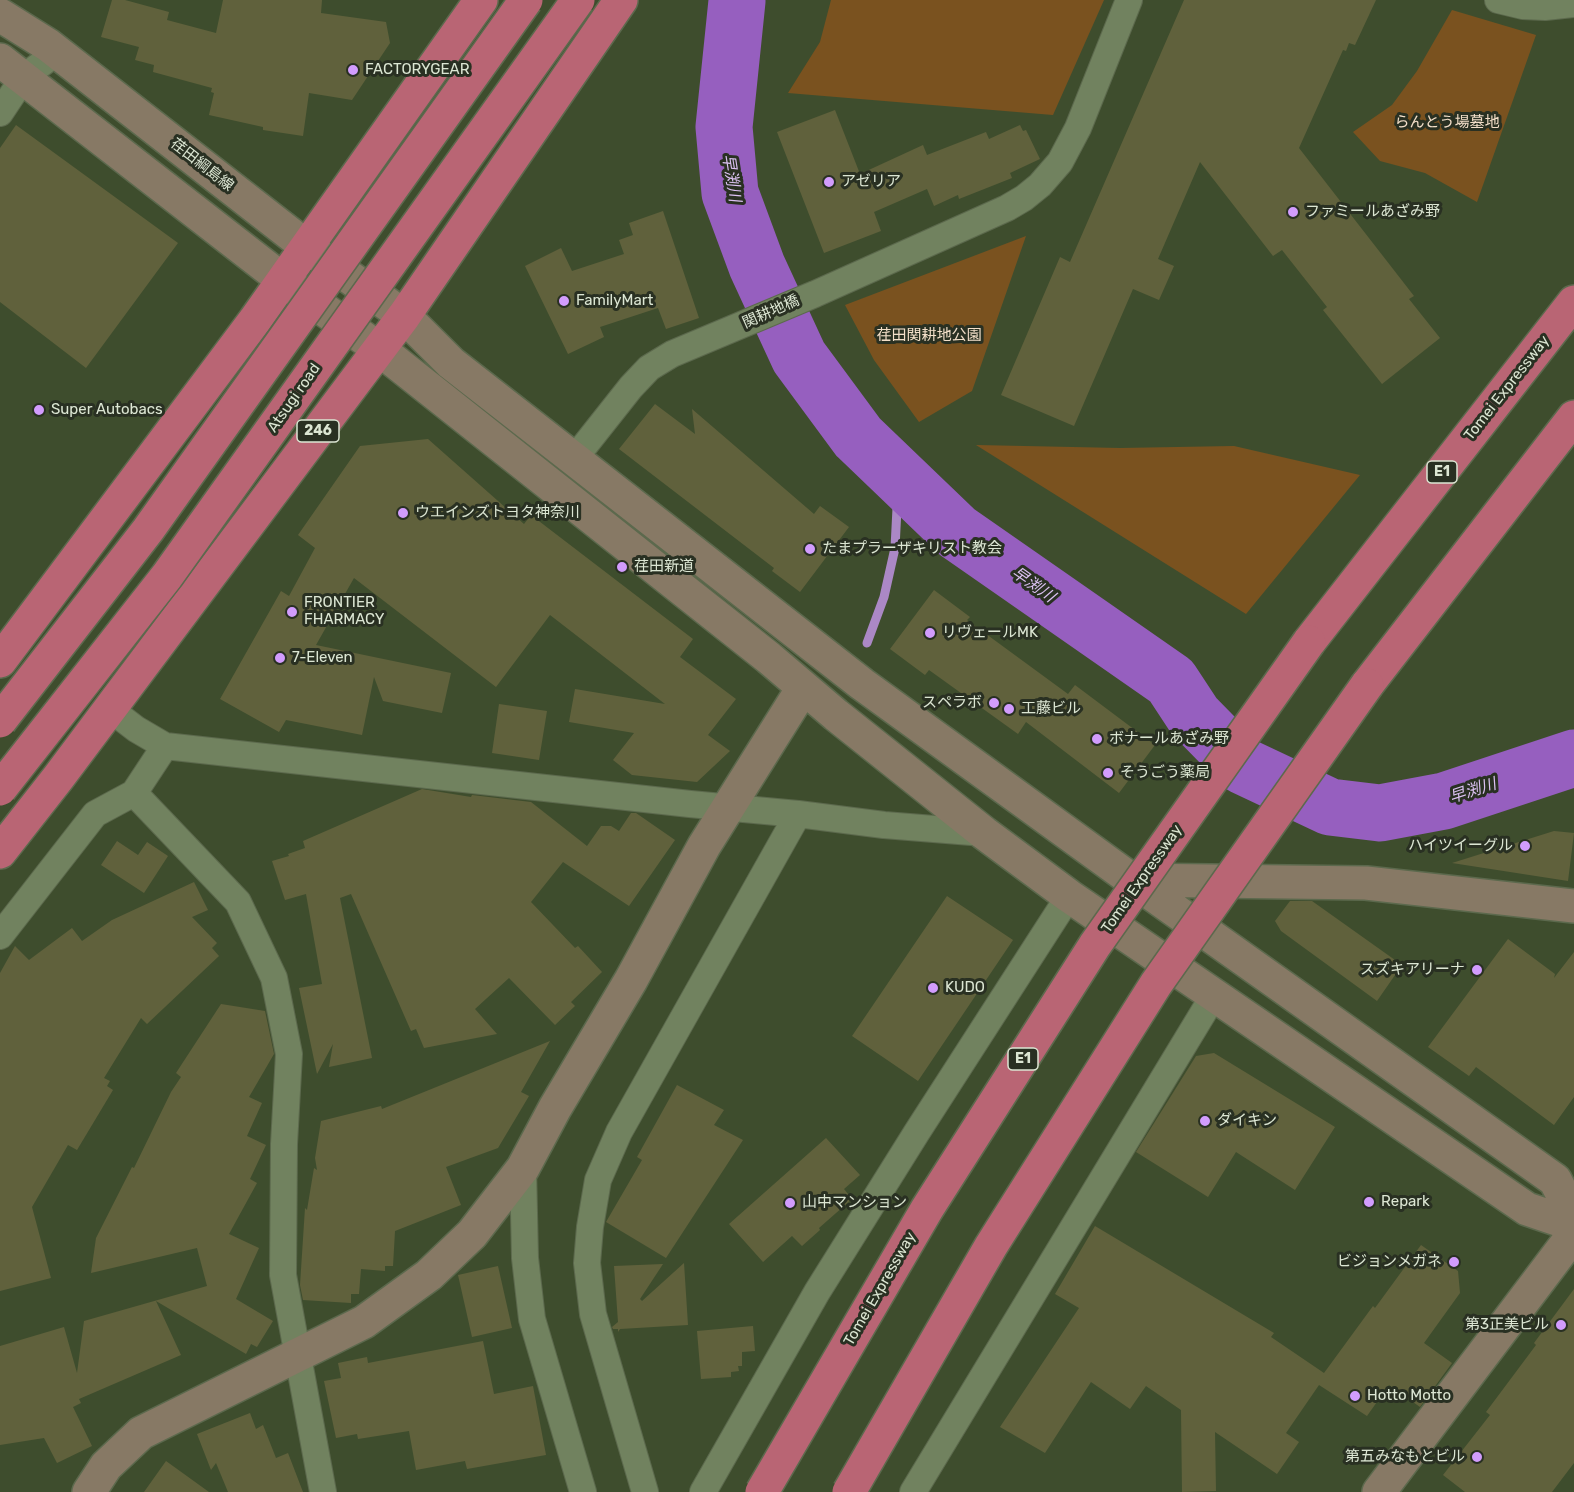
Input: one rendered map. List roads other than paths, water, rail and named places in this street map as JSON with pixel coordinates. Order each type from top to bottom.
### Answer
[{"type":"highway","points":[[0,661],[307,248],[481,0]]},
{"type":"highway","points":[[0,721],[148,530],[526,0]]},
{"type":"highway","name":"Atsugi road","points":[[0,789],[167,576],[578,0]]},
{"type":"highway","name":"246","points":[[0,852],[404,316],[621,0]]},
{"type":"highway","name":"Tomei Expressway","points":[[762,1492],[927,1209],[1095,945],[1309,642],[1574,302]]},
{"type":"highway","points":[[849,1492],[991,1246],[1156,984],[1366,685],[1574,417]]},
{"type":"street","name":"関耕地橋","points":[[574,459],[631,387],[649,368],[672,354],[1007,208],[1040,186],[1060,162],[1078,128],[1129,0]]},
{"type":"street","points":[[1498,0],[1523,6],[1545,7],[1574,4]]},
{"type":"street","name":"荏田綱島線","points":[[0,15],[57,52],[307,248],[404,316],[451,363],[824,652],[862,684],[1132,880],[1554,1180],[1574,1216]]},
{"type":"street","points":[[12,69],[57,52]]},
{"type":"street","points":[[0,113],[12,69]]},
{"type":"street","points":[[12,69],[283,280],[379,350],[760,651],[984,833],[1069,896],[1527,1209],[1574,1225]]},
{"type":"street","points":[[89,1492],[106,1466],[141,1433],[364,1322],[429,1275],[472,1234],[523,1168],[555,1108],[631,980],[704,846],[824,652]]},
{"type":"street","points":[[110,708],[136,729],[165,746],[884,825],[984,833]]},
{"type":"street","points":[[0,936],[95,814],[134,793],[165,746]]},
{"type":"street","points":[[134,793],[238,902],[274,978],[289,1054],[284,1144],[283,1275],[323,1492]]},
{"type":"street","points":[[645,1492],[593,1314],[587,1263],[598,1180],[619,1132],[798,814]]},
{"type":"street","points":[[1132,880],[1366,883],[1574,906]]},
{"type":"street","points":[[704,1492],[824,1282],[917,1132],[1069,896]]},
{"type":"street","points":[[913,1492],[1214,995]]},
{"type":"street","points":[[523,1168],[525,1258],[532,1319],[583,1492]]},
{"type":"street","points":[[1379,1492],[1574,1234]]},
{"type":"waterway","name":"早渕川","points":[[737,1],[724,127],[730,193],[757,266],[799,357],[858,437],[957,532],[1171,681],[1194,716],[1243,766],[1330,807],[1380,813],[1444,801],[1574,758]]},
{"type":"waterway","points":[[867,643],[884,597],[895,548],[897,508],[895,472]]},
{"type":"place","name":"FACTORYGEAR","points":[[353,70]]},
{"type":"place","name":"アゼリア","points":[[829,182]]},
{"type":"place","name":"ファミールあざみ野","points":[[1293,212]]},
{"type":"place","name":"FamilyMart","points":[[564,301]]},
{"type":"place","name":"Super Autobacs","points":[[39,410]]},
{"type":"place","name":"ウエインズトヨタ神奈川","points":[[403,513]]},
{"type":"place","name":"たまプラーザキリスト教会","points":[[810,549]]},
{"type":"place","name":"荏田新道","points":[[622,567]]},
{"type":"place","name":"FRONTIER FHARMACY","points":[[292,612]]},
{"type":"place","name":"リヴェールMK","points":[[930,633]]},
{"type":"place","name":"7-Eleven","points":[[280,658]]},
{"type":"place","name":"スペラボ","points":[[994,703]]},
{"type":"place","name":"工藤ビル","points":[[1009,709]]},
{"type":"place","name":"ボナールあざみ野","points":[[1097,739]]},
{"type":"place","name":"そうごう薬局","points":[[1108,773]]},
{"type":"place","name":"ハイツイーグル","points":[[1525,846]]},
{"type":"place","name":"スズキアリーナ","points":[[1477,970]]},
{"type":"place","name":"KUDO","points":[[933,988]]},
{"type":"place","name":"ダイキン","points":[[1205,1121]]},
{"type":"place","name":"Repark","points":[[1369,1202]]},
{"type":"place","name":"山中マンション","points":[[790,1203]]},
{"type":"place","name":"ビジョンメガネ","points":[[1454,1262]]},
{"type":"place","name":"第3正美ビル","points":[[1561,1325]]},
{"type":"place","name":"Hotto Motto","points":[[1355,1396]]},
{"type":"place","name":"第五みなもとビル","points":[[1477,1457]]},
{"type":"park label","name":"らんとう場墓地","points":[[1447,123]]},
{"type":"park label","name":"荏田関耕地公園","points":[[929,336]]}]
